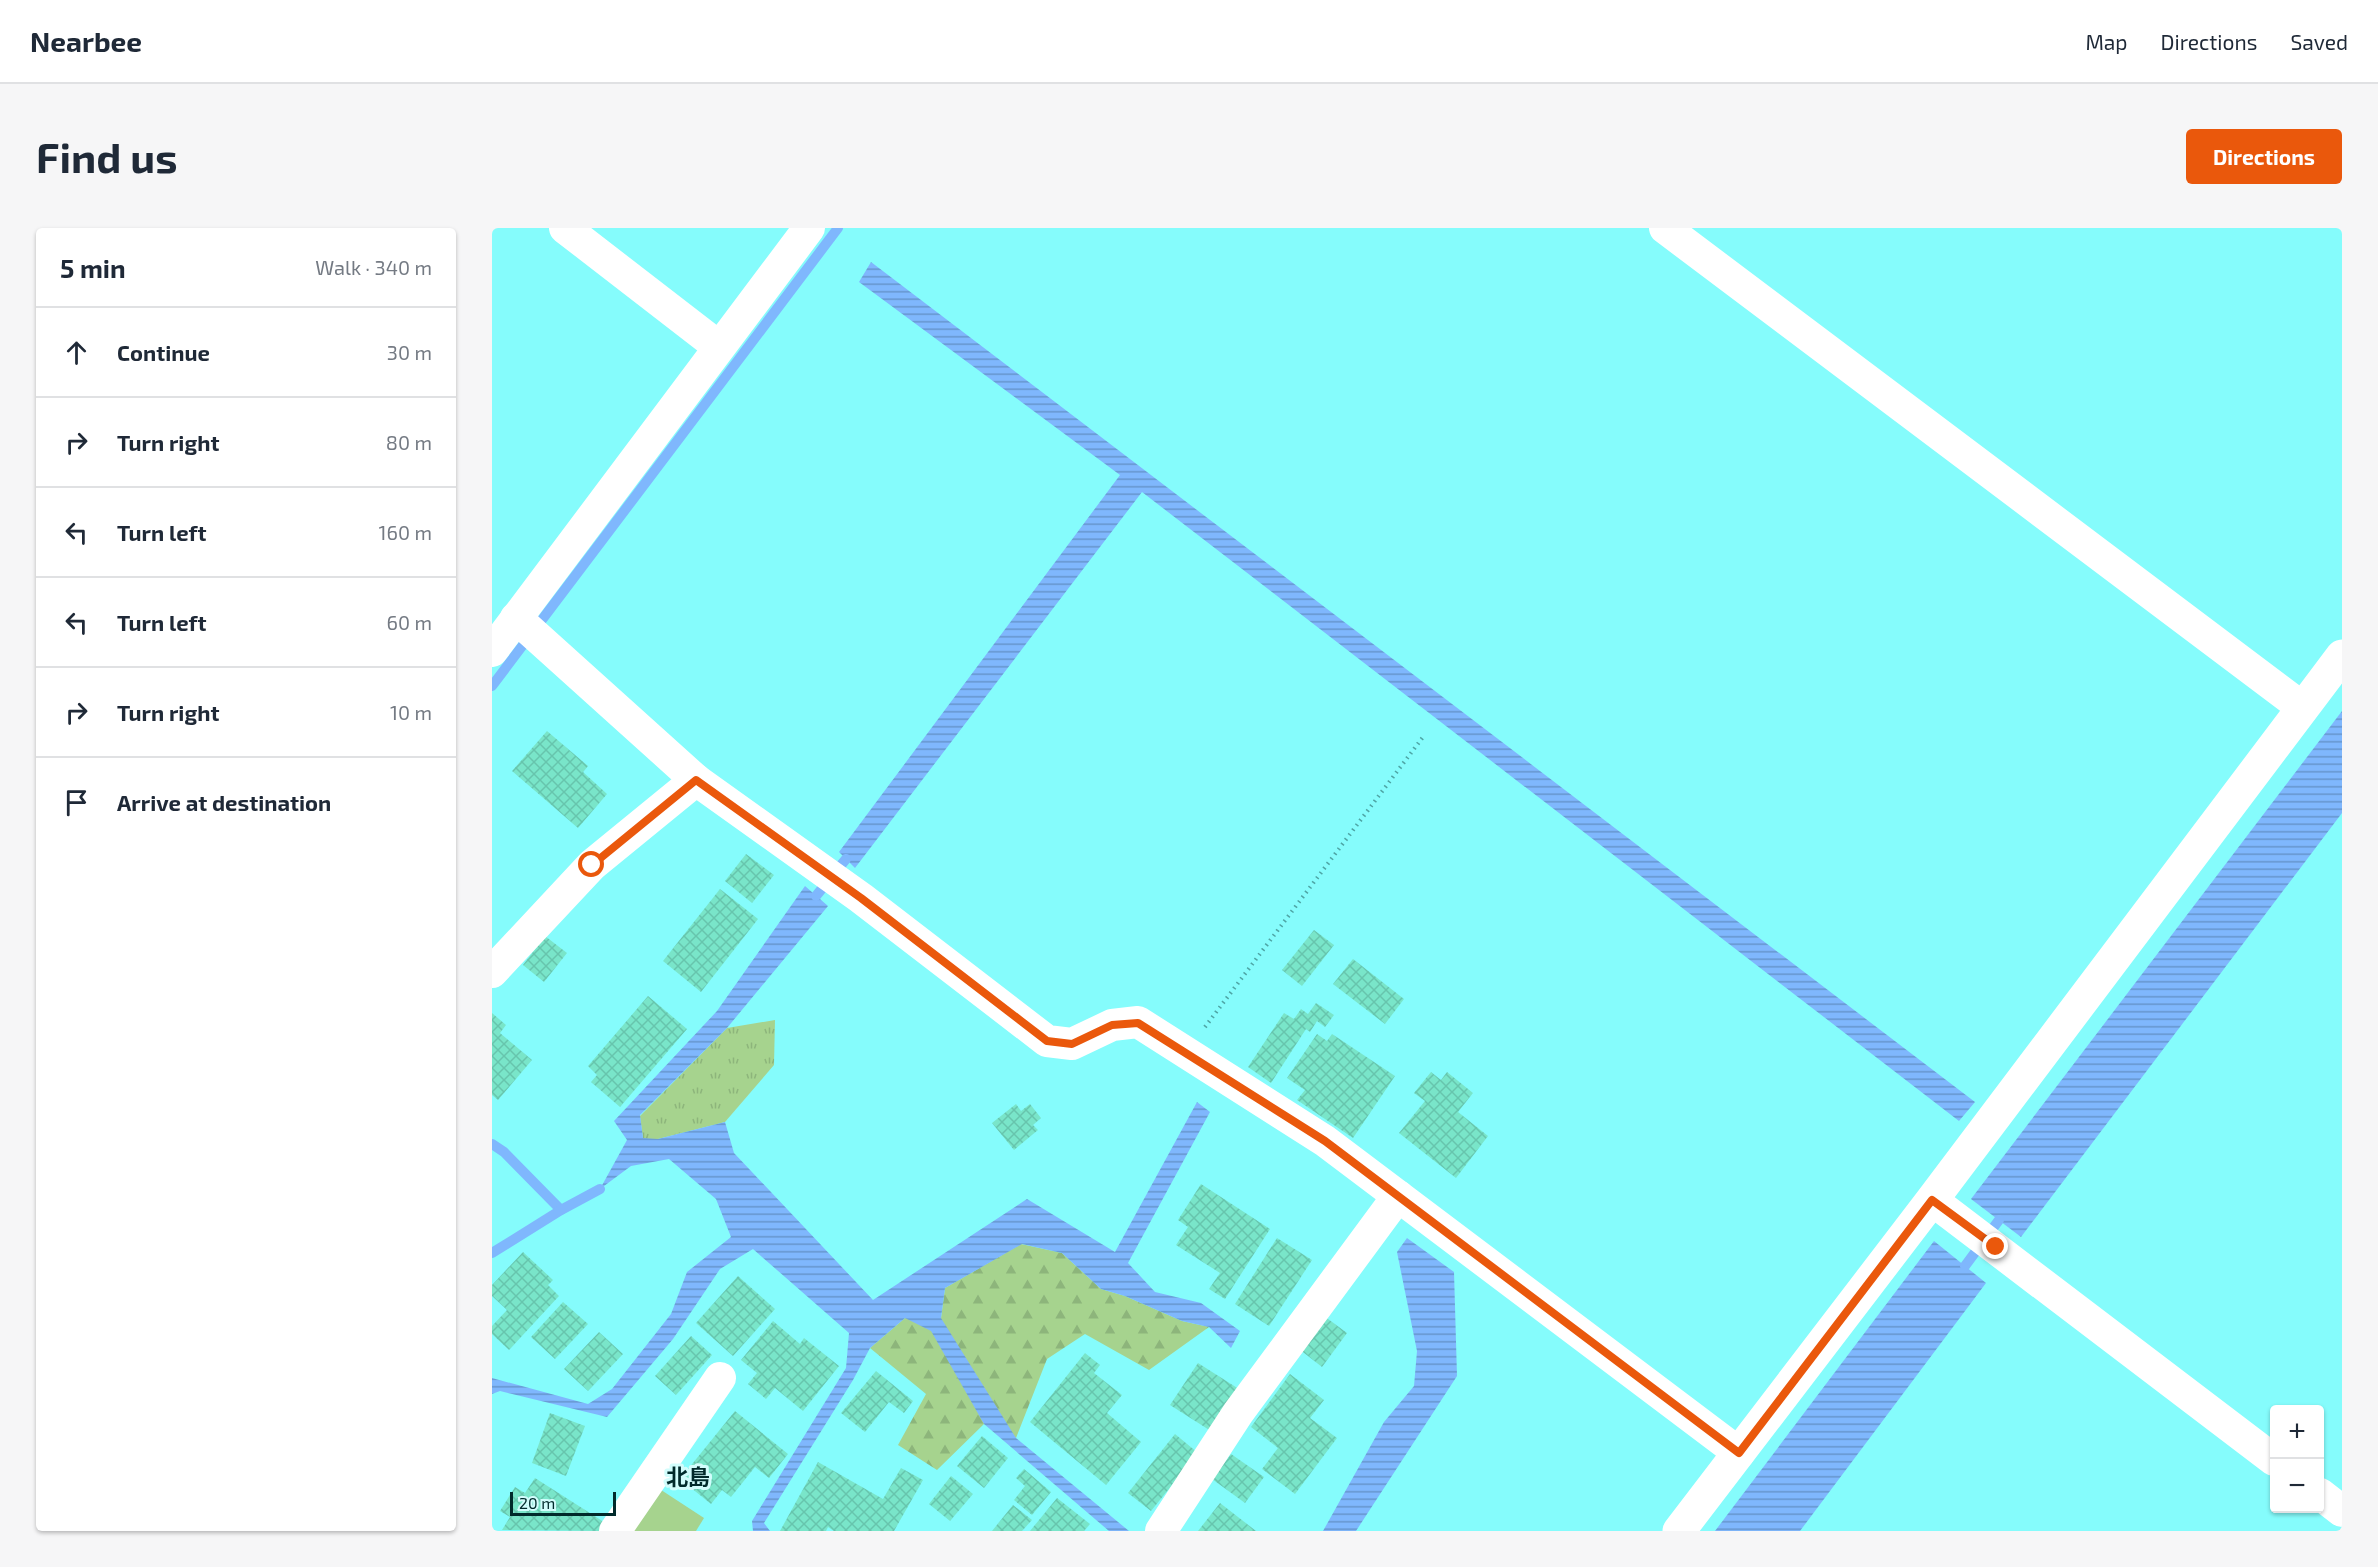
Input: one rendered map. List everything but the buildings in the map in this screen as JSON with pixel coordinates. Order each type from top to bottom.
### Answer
[{"type":"street","points":[[565,228],[719,347]]},
{"type":"street","points":[[492,651],[809,228]]},
{"type":"street","points":[[1665,228],[2303,708]]},
{"type":"street","points":[[516,618],[696,780],[831,877],[1047,1041],[1072,1044],[1112,1025],[1138,1023],[1325,1141],[1739,1453]]},
{"type":"street","points":[[1679,1531],[2342,656]]},
{"type":"street","points":[[492,972],[592,865],[696,780]]},
{"type":"street","points":[[1161,1531],[1238,1413],[1398,1196]]},
{"type":"street","points":[[1932,1200],[2273,1459]]},
{"type":"street","points":[[615,1531],[720,1378]]},
{"type":"street","points":[[2324,1498],[2342,1511]]},
{"type":"path","points":[[1185,1052],[1423,737]]},
{"type":"green space","points":[[775,1020],[774,1065],[725,1122],[658,1139],[643,1139],[640,1116],[727,1028]]},
{"type":"green space","points":[[1021,1244],[1062,1253],[1101,1289],[1125,1296],[1182,1321],[1209,1327],[1149,1370],[1085,1334],[1047,1359],[1016,1438],[984,1424],[937,1470],[898,1445],[926,1394],[870,1348],[905,1318],[941,1318],[945,1288]]},
{"type":"green space","points":[[655,1486],[704,1518],[696,1531],[624,1531]]},
{"type":"water","points":[[871,262],[1975,1102],[1959,1121],[1142,492],[855,868],[839,852],[1120,475],[859,282]]},
{"type":"water","points":[[2342,711],[2342,813],[2021,1237],[1971,1199]]},
{"type":"water","points":[[805,886],[828,906],[727,1028],[640,1115],[643,1138],[658,1139],[725,1122],[734,1153],[873,1300],[1027,1199],[1115,1252],[1197,1102],[1210,1112],[1128,1263],[1155,1292],[1201,1303],[1240,1331],[1231,1348],[1209,1327],[1182,1321],[1125,1296],[1101,1289],[1062,1253],[1022,1244],[945,1288],[941,1318],[1016,1438],[1129,1531],[1109,1531],[984,1424],[931,1331],[905,1318],[870,1348],[853,1380],[764,1523],[770,1531],[753,1531],[752,1521],[846,1368],[849,1333],[753,1249],[720,1269],[673,1339],[607,1417],[500,1391],[492,1394],[492,1378],[588,1404],[612,1389],[671,1314],[687,1272],[731,1237],[716,1199],[669,1159],[631,1166],[600,1189],[627,1140],[614,1121],[717,1011]]},
{"type":"water","points":[[1407,1238],[1454,1272],[1457,1376],[1356,1531],[1323,1531],[1384,1422],[1414,1386],[1417,1351],[1397,1252]]},
{"type":"water","points":[[1934,1241],[1986,1283],[1800,1531],[1715,1531]]},
{"type":"waterway","points":[[492,686],[838,228]]},
{"type":"waterway","points":[[816,896],[846,859]]},
{"type":"waterway","points":[[492,1144],[504,1152],[561,1210]]},
{"type":"waterway","points":[[492,1253],[561,1210],[600,1189]]},
{"type":"waterway","points":[[1965,1266],[1999,1220]]},
{"type":"district","name":"北島","points":[[688,1476]]},
{"type":"route","points":[[592,865],[696,780],[861,898],[1047,1041],[1072,1044],[1112,1025],[1138,1023],[1325,1141],[1739,1453],[1932,1200],[1996,1247]]}]
